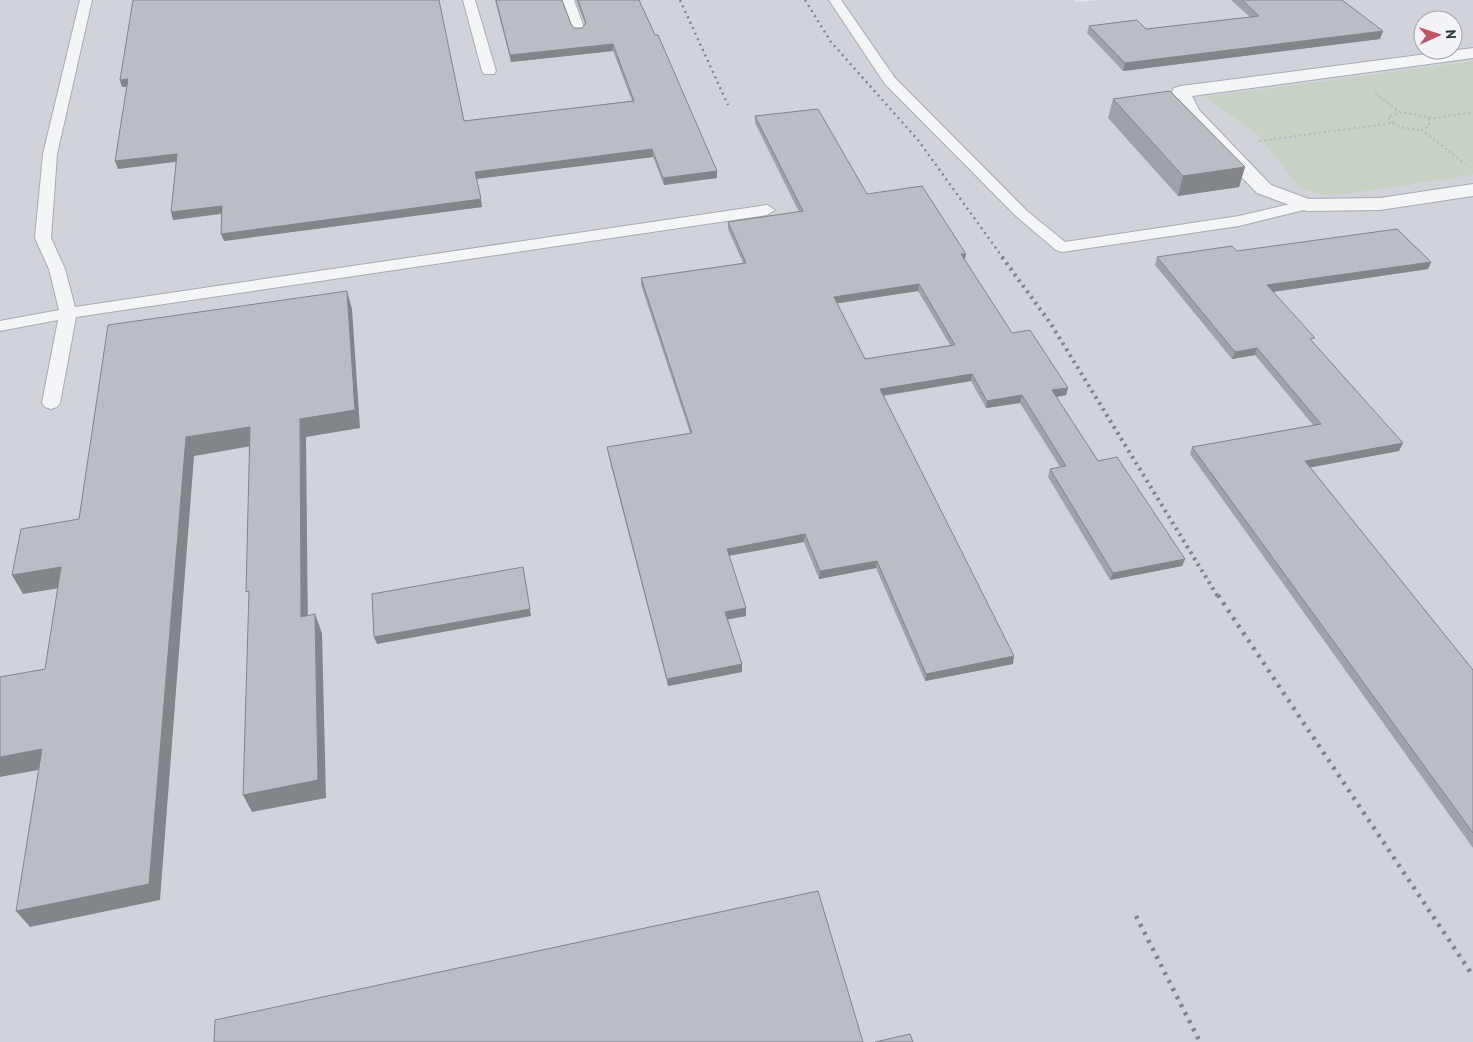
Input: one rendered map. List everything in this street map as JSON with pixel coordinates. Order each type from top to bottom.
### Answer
[{"type":"street","points":[[1473,53],[1181,92],[1190,112],[1264,189],[1307,205],[1380,204],[1473,190]]},
{"type":"lane","points":[[51,403],[68,314],[57,269],[43,238],[50,154],[86,0]]},
{"type":"lane","points":[[470,0],[489,72]]},
{"type":"lane","points":[[568,0],[580,30]]},
{"type":"lane","points":[[835,0],[890,81],[1022,214],[1062,247],[1239,221],[1307,205]]},
{"type":"lane","points":[[0,326],[68,314],[766,210]]},
{"type":"path","points":[[1466,165],[1422,130],[1404,128],[1393,123],[1388,117],[1398,111],[1414,112],[1429,118],[1473,112]]},
{"type":"path","points":[[1422,130],[1429,126],[1429,118]]},
{"type":"path","points":[[1223,146],[1393,123]]},
{"type":"shaded area","points":[[0,0],[1074,0],[1076,2],[1100,0],[1473,0],[1473,1042],[0,1042]]},
{"type":"green space","points":[[1473,61],[1473,175],[1331,196],[1301,189],[1258,135],[1205,97]]},
{"type":"building","points":[[133,0],[439,0],[464,121],[634,101],[613,44],[510,55],[496,0],[562,0],[571,24],[574,28],[582,28],[586,23],[578,0],[639,0],[655,35],[658,35],[717,171],[663,178],[652,149],[475,172],[481,199],[221,234],[222,206],[171,212],[177,154],[115,161],[128,79],[120,80]]},
{"type":"building","points":[[1242,0],[1342,0],[1383,31],[1125,63],[1089,26],[1137,20],[1146,29],[1259,16]]},
{"type":"building","points":[[1170,91],[1245,167],[1183,176],[1113,99]]},
{"type":"building","points":[[818,109],[867,194],[922,186],[966,254],[961,254],[1012,333],[1030,330],[1068,388],[1052,390],[1098,461],[1117,457],[1185,559],[1113,573],[1050,469],[1066,466],[1022,395],[987,401],[972,374],[880,389],[1014,656],[926,674],[877,561],[820,571],[805,534],[727,549],[746,608],[725,612],[742,664],[667,679],[607,447],[692,433],[641,278],[746,263],[728,222],[803,211],[755,116]],"holes":[[[919,284],[955,345],[865,359],[834,297]]]},
{"type":"building","points":[[1397,229],[1431,262],[1267,285],[1315,338],[1310,339],[1403,443],[1305,461],[1473,670],[1473,833],[1192,447],[1321,424],[1257,348],[1235,352],[1157,257],[1232,246],[1237,251]]},
{"type":"building","points":[[347,291],[355,410],[300,419],[301,617],[315,614],[318,780],[243,795],[249,591],[246,592],[250,427],[186,437],[149,884],[16,911],[42,749],[0,757],[0,677],[45,669],[61,567],[12,575],[21,529],[79,519],[108,325]]},
{"type":"building","points":[[523,567],[530,609],[374,637],[372,594]]},
{"type":"building","points":[[818,891],[863,1042],[214,1042],[215,1020]]},
{"type":"building","points":[[910,1034],[913,1042],[875,1042]]},
{"type":"railway","points":[[680,0],[728,105]]},
{"type":"railway","points":[[805,0],[831,42],[918,140],[1003,258]]},
{"type":"railway","points":[[1002,257],[1051,324],[1218,597]]},
{"type":"railway","points":[[1218,595],[1473,976]]},
{"type":"railway","points":[[1136,916],[1200,1042]]}]
